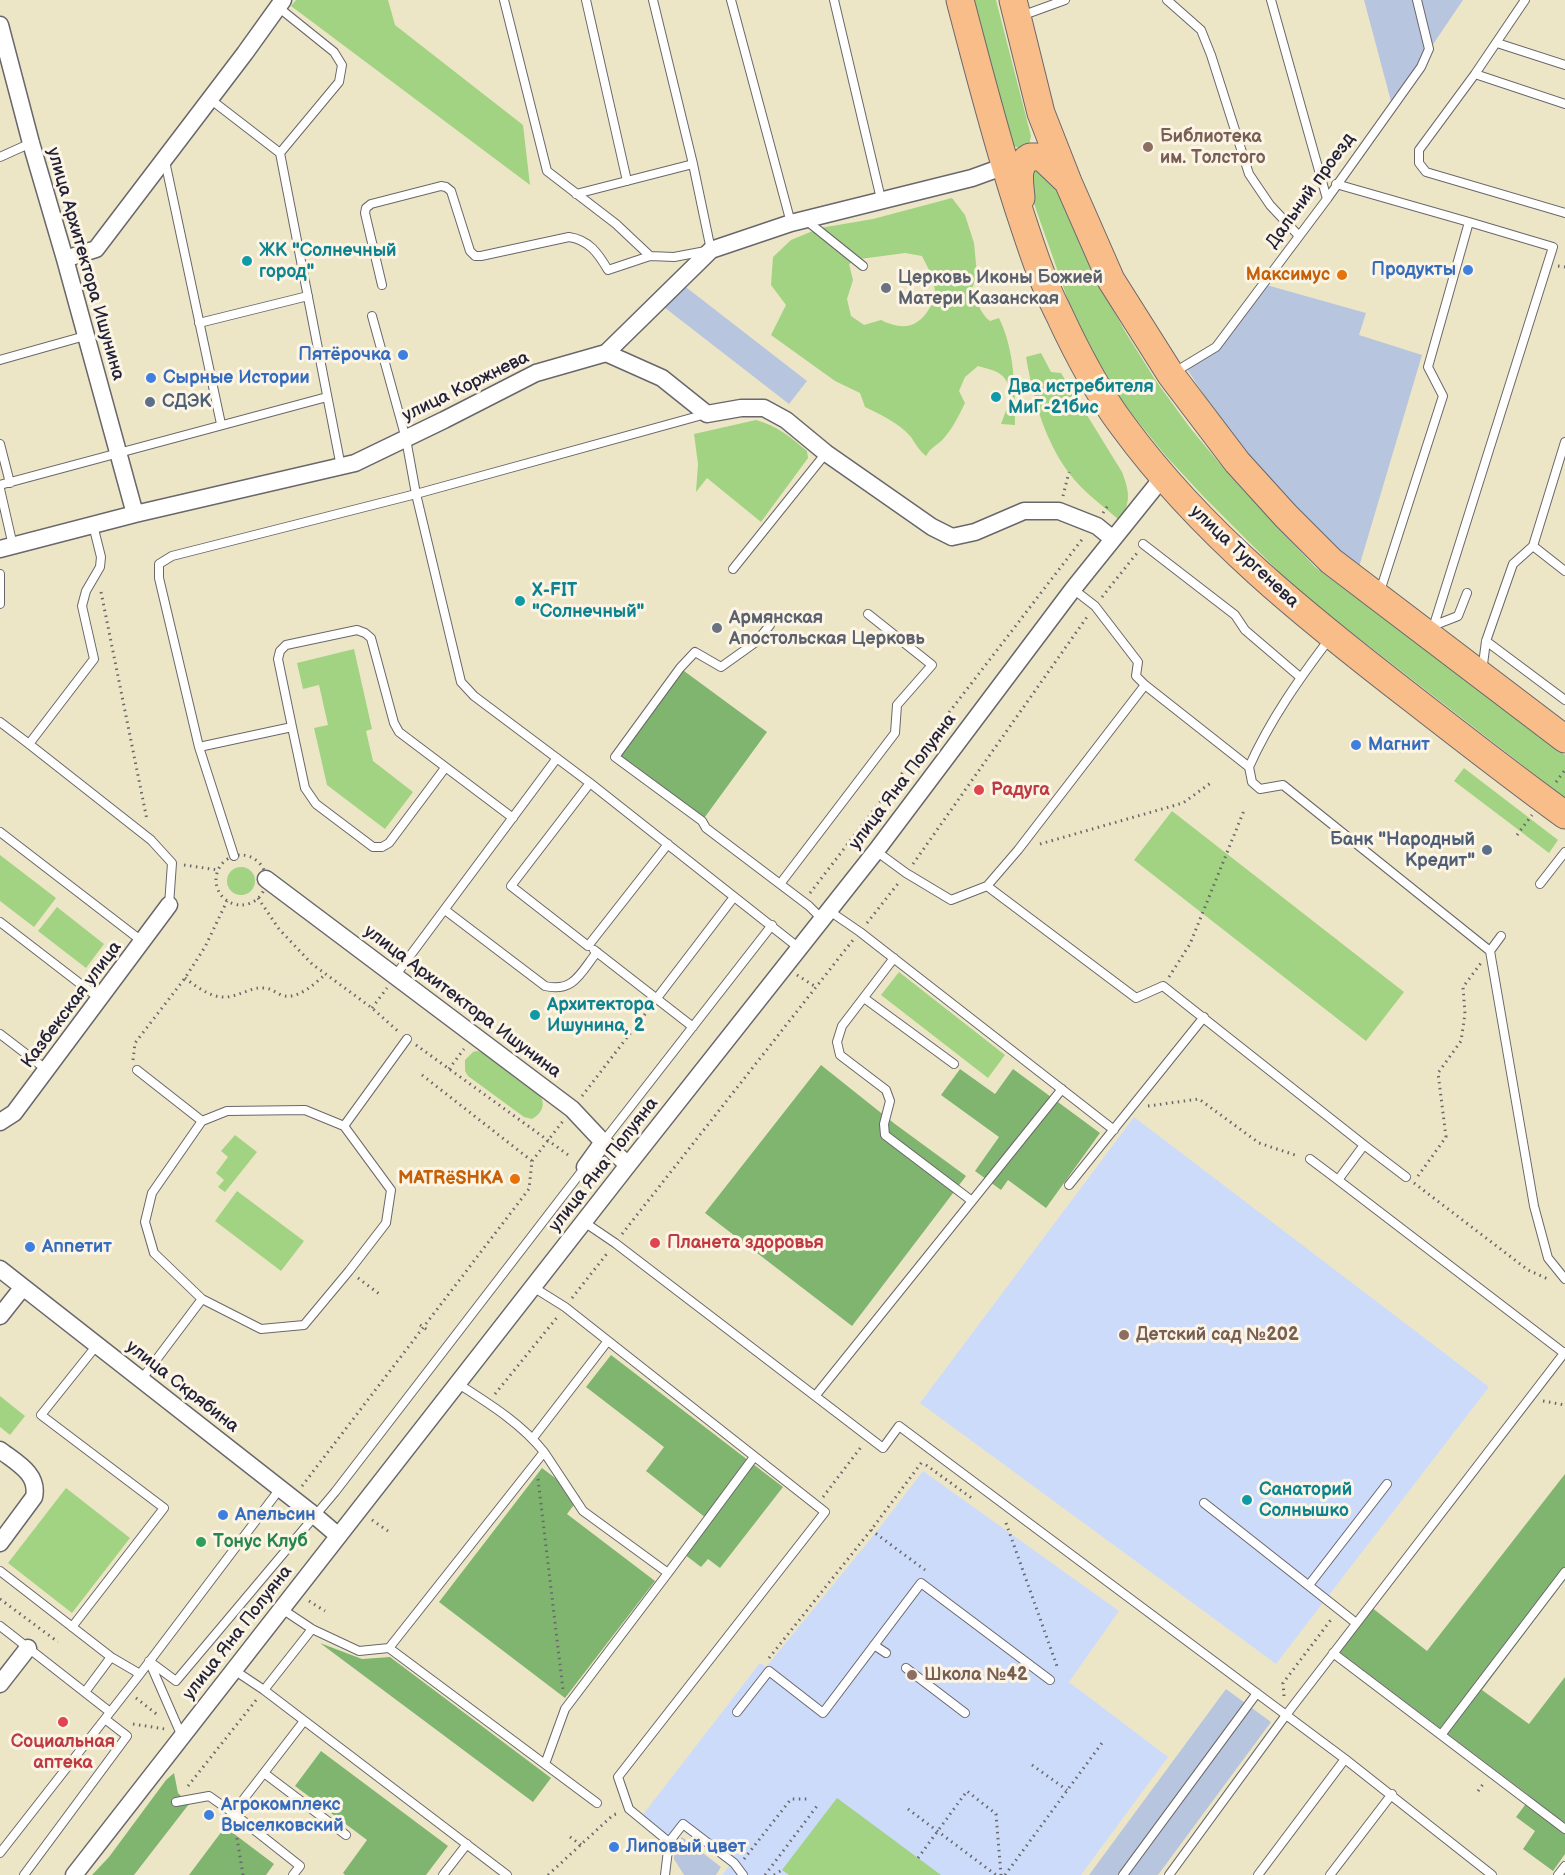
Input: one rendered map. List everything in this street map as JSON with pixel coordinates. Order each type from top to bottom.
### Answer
[{"type":"main road","name":"улица Тургенева","points":[[960,0],[995,134],[1015,163],[1021,164],[1022,217],[1057,310],[1113,412],[1163,477],[1194,511],[1289,600],[1331,637],[1565,815]]},
{"type":"main road","points":[[1015,8],[1041,113],[1068,182],[1111,280],[1171,375],[1237,462],[1331,561],[1375,594],[1432,630],[1481,675],[1565,739]]},
{"type":"main road","points":[[995,134],[1010,152],[1017,155],[1025,154],[1035,146],[1041,113]]},
{"type":"main road","points":[[1015,163],[1036,156],[1042,157],[1068,182]]},
{"type":"street","points":[[65,260],[96,249],[280,4]]},
{"type":"street","name":"улица Архитектора Ишунина","points":[[0,25],[135,514]]},
{"type":"street","points":[[1015,163],[972,178],[882,199],[799,222],[711,250],[606,353],[662,378],[707,414],[741,408],[764,408],[786,420],[826,453],[932,527],[952,537],[975,532],[1024,511],[1059,511],[1094,525],[1113,539]]},
{"type":"street","name":"улица Коржнева","points":[[7,547],[135,514],[355,463],[536,373],[606,353]]},
{"type":"street","name":"улица Яна Полуяна","points":[[74,1875],[182,1733],[282,1609],[876,851],[1073,589],[1163,477]]},
{"type":"street","name":"улица Архитектора Ишунина","points":[[266,879],[572,1109],[628,1165]]},
{"type":"street","name":"Казбекская улица","points":[[0,1122],[14,1113],[169,905]]},
{"type":"street","points":[[585,1167],[603,1142]]},
{"type":"street","name":"улица Скрябина","points":[[0,1269],[314,1515],[335,1533],[337,1538]]},
{"type":"street","points":[[0,1316],[23,1287]]},
{"type":"street","points":[[0,1450],[32,1476],[36,1489],[34,1497],[0,1543]]},
{"type":"street","points":[[0,1684],[28,1648]]},
{"type":"lane","points":[[504,0],[547,171],[616,224],[650,256]]},
{"type":"lane","points":[[585,0],[627,180]]},
{"type":"lane","points":[[382,285],[365,213],[366,208],[371,204],[441,186],[451,191],[470,251],[474,255],[481,256],[569,237],[590,245],[608,270],[650,256],[674,257],[711,250],[693,164],[653,0]]},
{"type":"lane","points":[[731,0],[799,222],[863,266]]},
{"type":"lane","points":[[834,0],[882,199]]},
{"type":"lane","points":[[1015,8],[1044,9],[1065,0]]},
{"type":"lane","points":[[1167,0],[1201,30],[1249,174],[1270,205],[1299,236]]},
{"type":"lane","points":[[1271,0],[1327,199]]},
{"type":"lane","name":"Дальний проезд","points":[[1171,375],[1216,347],[1327,199],[1421,67],[1429,49],[1417,0]]},
{"type":"lane","points":[[1525,0],[1497,43],[1419,150],[1419,163],[1426,172],[1565,213]]},
{"type":"lane","points":[[280,4],[334,52],[342,65],[339,82],[280,153]]},
{"type":"lane","points":[[1497,43],[1565,65]]},
{"type":"lane","points":[[1475,74],[1565,104]]},
{"type":"lane","points":[[210,99],[280,153],[341,467]]},
{"type":"lane","points":[[0,158],[31,142]]},
{"type":"lane","points":[[164,159],[221,424]]},
{"type":"lane","points":[[576,194],[693,164]]},
{"type":"lane","points":[[1336,184],[1553,246],[1432,630]]},
{"type":"lane","points":[[1375,594],[1382,585],[1443,396],[1428,367],[1469,222]]},
{"type":"lane","points":[[199,323],[308,296]]},
{"type":"lane","points":[[372,316],[406,439],[416,494],[461,682],[474,696],[590,783],[799,948]]},
{"type":"lane","points":[[0,360],[85,336]]},
{"type":"lane","points":[[7,547],[0,487],[221,424],[327,397]]},
{"type":"lane","points":[[234,856],[199,747],[159,578],[159,564],[172,556],[416,494],[707,414]]},
{"type":"lane","points":[[1481,675],[1486,641],[1513,564],[1533,546],[1565,442]]},
{"type":"lane","points":[[0,444],[10,483]]},
{"type":"lane","points":[[733,569],[826,453]]},
{"type":"lane","points":[[28,744],[94,659],[82,606],[86,591],[97,573],[101,557],[93,525]]},
{"type":"lane","points":[[1143,544],[1235,615],[1245,630],[1300,677]]},
{"type":"lane","points":[[1533,546],[1565,571]]},
{"type":"lane","points":[[0,574],[0,604]]},
{"type":"lane","points":[[1073,589],[1095,606],[1138,662],[1136,676],[1145,686],[1249,767]]},
{"type":"lane","points":[[1432,630],[1458,616],[1467,593]]},
{"type":"lane","points":[[780,884],[895,733],[897,705],[932,665],[868,614]]},
{"type":"lane","points":[[770,625],[756,642],[721,667],[695,652],[680,668],[615,757],[702,821],[706,828],[803,902],[860,932],[1113,1130]]},
{"type":"lane","points":[[445,768],[389,843],[382,847],[373,847],[316,804],[304,788],[278,659],[280,651],[286,645],[357,630],[365,633],[371,638],[394,723],[399,732],[513,818]]},
{"type":"lane","points":[[1331,637],[1300,677],[1261,740],[1249,767],[1252,782],[1260,789],[1282,785],[1490,951],[1534,1206],[1548,1258],[1565,1279]]},
{"type":"lane","points":[[1486,641],[1499,646],[1565,700]]},
{"type":"lane","points":[[876,851],[906,873],[951,900],[987,886],[1018,850],[1145,686]]},
{"type":"lane","points":[[0,722],[151,840],[172,863],[169,905]]},
{"type":"lane","points":[[199,747],[292,727]]},
{"type":"lane","points":[[395,976],[557,758]]},
{"type":"lane","points":[[590,783],[511,886],[693,1027]]},
{"type":"lane","points":[[0,832],[143,942]]},
{"type":"lane","points":[[588,946],[668,844]]},
{"type":"lane","points":[[1540,884],[1565,852]]},
{"type":"lane","points":[[987,886],[1136,998],[1163,986],[1406,1177]]},
{"type":"lane","points":[[657,998],[734,897]]},
{"type":"lane","points":[[445,910],[545,987],[558,989],[571,985],[597,952]]},
{"type":"lane","points":[[0,922],[101,999]]},
{"type":"lane","points":[[603,1142],[772,925]]},
{"type":"lane","points":[[1490,951],[1501,936]]},
{"type":"lane","points":[[894,958],[842,1026],[837,1042],[840,1055],[886,1090],[891,1101],[884,1124],[885,1135],[972,1201]]},
{"type":"lane","points":[[864,998],[954,1064]]},
{"type":"lane","points":[[1069,1185],[1204,1017]]},
{"type":"lane","points":[[0,1034],[47,1070]]},
{"type":"lane","points":[[344,1126],[407,1039]]},
{"type":"lane","points":[[137,1070],[202,1121]]},
{"type":"lane","points":[[816,1395],[1062,1089]]},
{"type":"lane","points":[[305,1110],[344,1126],[391,1191],[386,1223],[304,1325],[261,1329],[202,1299],[154,1253],[146,1222],[152,1193],[202,1121],[227,1111],[305,1110]]},
{"type":"lane","points":[[1338,1180],[1364,1145]]},
{"type":"lane","points":[[1169,1875],[1286,1715],[1565,1352],[1310,1159]]},
{"type":"lane","points":[[149,1661],[176,1682],[335,1492],[585,1167]]},
{"type":"lane","points":[[584,1222],[615,1243],[884,1448],[899,1426],[1392,1794],[1492,1875]]},
{"type":"lane","points":[[533,1287],[565,1307],[825,1512],[618,1777],[629,1809],[669,1842]]},
{"type":"lane","points":[[141,1380],[202,1299]]},
{"type":"lane","points":[[532,1438],[607,1341]]},
{"type":"lane","points":[[72,1627],[164,1508],[41,1415],[97,1345]]},
{"type":"lane","points":[[457,1383],[487,1402],[532,1438],[584,1511],[668,1573]]},
{"type":"lane","points":[[389,1648],[544,1452]]},
{"type":"lane","points":[[545,1764],[565,1709],[754,1457]]},
{"type":"lane","points":[[1309,1585],[1387,1484]]},
{"type":"lane","points":[[0,1853],[149,1661],[286,1495]]},
{"type":"lane","points":[[1204,1503],[1356,1623]]},
{"type":"lane","points":[[0,1571],[111,1657],[140,1674]]},
{"type":"lane","points":[[1441,1736],[1565,1572]]},
{"type":"lane","points":[[737,1712],[769,1671],[823,1713],[921,1583],[1050,1680]]},
{"type":"lane","points":[[282,1609],[312,1629],[359,1651],[389,1648],[597,1803]]},
{"type":"lane","points":[[0,1626],[85,1692],[127,1736],[24,1875]]},
{"type":"lane","points":[[264,1690],[312,1629]]},
{"type":"lane","points":[[874,1645],[886,1653]]},
{"type":"lane","points":[[1333,1653],[1565,1829]]},
{"type":"lane","points":[[85,1692],[111,1657]]},
{"type":"lane","points":[[149,1661],[182,1733]]},
{"type":"lane","points":[[906,1668],[965,1713]]},
{"type":"lane","points":[[234,1670],[264,1690],[507,1875]]},
{"type":"lane","points":[[1124,1875],[1257,1693]]},
{"type":"lane","points":[[233,1813],[304,1721]]},
{"type":"lane","points":[[1258,1875],[1345,1759]]},
{"type":"lane","points":[[264,1773],[346,1835]]},
{"type":"lane","points":[[1330,1875],[1392,1794]]},
{"type":"lane","points":[[176,1802],[209,1796],[300,1866],[293,1875]]},
{"type":"lane","points":[[666,1875],[669,1842],[683,1824],[734,1863],[740,1871]]},
{"type":"lane","points":[[443,1875],[467,1844]]},
{"type":"lane","points":[[1558,1875],[1565,1866]]},
{"type":"path","points":[[1059,511],[1069,472]]},
{"type":"path","points":[[803,902],[1110,504]]},
{"type":"path","points":[[1095,606],[1143,544]]},
{"type":"path","points":[[97,573],[151,840]]},
{"type":"path","points":[[487,1402],[565,1307],[906,873],[1083,622]]},
{"type":"path","points":[[1517,835],[1548,801],[1565,770]]},
{"type":"path","points":[[1018,850],[1183,803],[1212,782]]},
{"type":"path","points":[[1163,986],[1190,944],[1245,808]]},
{"type":"path","points":[[234,856],[249,856],[261,865],[266,879],[264,890],[249,904],[237,905],[227,901],[219,892],[216,882],[218,870],[224,861],[234,856]]},
{"type":"path","points":[[172,863],[218,870]]},
{"type":"path","points":[[137,1070],[132,1057],[135,1043],[185,978],[205,947],[227,901]]},
{"type":"path","points":[[1490,951],[1463,987],[1464,1014],[1461,1041],[1438,1073],[1446,1137],[1413,1182],[1528,1270],[1556,1282]]},
{"type":"path","points":[[185,978],[201,990],[217,996],[230,997],[250,989],[266,987],[283,996],[296,996],[326,974]]},
{"type":"path","points":[[372,1008],[395,976]]},
{"type":"path","points":[[286,1495],[529,1189],[532,1161],[657,998]]},
{"type":"path","points":[[449,1069],[475,1035]]},
{"type":"path","points":[[422,1075],[532,1161]]},
{"type":"path","points":[[1131,1108],[1198,1099],[1259,1143],[1310,1159]]},
{"type":"path","points":[[349,1271],[382,1296]]},
{"type":"path","points":[[422,1326],[429,1331]]},
{"type":"path","points":[[1529,1398],[1565,1405]]},
{"type":"path","points":[[817,1505],[869,1437]]},
{"type":"path","points":[[767,1660],[922,1462]]},
{"type":"path","points":[[536,1463],[565,1709]]},
{"type":"path","points":[[1006,1522],[1058,1669],[1049,1662]]},
{"type":"path","points":[[871,1530],[927,1572]]},
{"type":"path","points":[[0,1599],[58,1642]]},
{"type":"path","points":[[1286,1715],[1283,1683],[1339,1609]]},
{"type":"path","points":[[176,1802],[264,1690]]},
{"type":"path","points":[[126,1691],[182,1733]]},
{"type":"path","points":[[107,1715],[182,1733]]},
{"type":"path","points":[[1003,1875],[1102,1743]]},
{"type":"path","points":[[1032,1765],[1067,1791]]},
{"type":"path","points":[[918,1858],[967,1791],[996,1814],[1003,1875]]},
{"type":"path","points":[[740,1871],[791,1799],[807,1799]]},
{"type":"path","points":[[765,1875],[817,1806]]},
{"type":"path","points":[[548,1875],[613,1815],[629,1809]]},
{"type":"path","points":[[908,1809],[996,1875]]},
{"type":"path","points":[[233,1813],[243,1875]]},
{"type":"path","points":[[570,1837],[580,1845]]},
{"type":"path","points":[[774,1875],[782,1870]]},
{"type":"shaded area","points":[[1364,0],[1463,0],[1392,105]]},
{"type":"shaded area","points":[[678,281],[807,381],[789,404],[660,304]]},
{"type":"shaded area","points":[[1263,284],[1366,313],[1359,335],[1422,355],[1359,567],[1272,483],[1222,422],[1185,366],[1216,347]]},
{"type":"shaded area","points":[[1134,1117],[1489,1387],[1276,1664],[920,1403]]},
{"type":"shaded area","name":"Школа №42","points":[[923,1471],[1119,1611],[1069,1682],[1168,1757],[1081,1875],[722,1875],[729,1866],[683,1831],[670,1847],[638,1821],[760,1663],[766,1667]]},
{"type":"shaded area","points":[[1226,1689],[1271,1722],[1158,1875],[1089,1875]]},
{"type":"shaded area","points":[[682,1837],[721,1867],[716,1875],[684,1875],[674,1859],[675,1847]]},
{"type":"green space","points":[[296,0],[388,0],[395,25],[523,125],[530,185],[291,6]]},
{"type":"green space","points":[[973,0],[996,0],[1031,136],[1029,145],[1021,149],[1012,145]]},
{"type":"green space","points":[[1047,166],[1101,288],[1156,381],[1191,429],[1230,476],[1315,567],[1565,755],[1565,798],[1298,591],[1165,455],[1124,404],[1096,358],[1070,306],[1025,178],[1026,170]]},
{"type":"green space","points":[[952,198],[965,215],[974,243],[977,274],[971,292],[990,321],[999,318],[1004,331],[1011,357],[1015,425],[1001,424],[1009,398],[1005,379],[995,371],[978,366],[965,377],[959,391],[965,403],[956,421],[944,438],[926,456],[901,428],[865,407],[860,393],[835,381],[771,335],[786,305],[771,285],[773,257],[791,240],[820,228],[873,219]],"holes":[[[905,253],[922,256],[933,280],[935,296],[929,309],[919,321],[908,326],[895,325],[881,320],[864,325],[851,316],[847,299],[853,280],[849,264],[860,259]]]},
{"type":"green space","points":[[1041,353],[1051,372],[1061,373],[1122,472],[1128,502],[1119,520],[1081,487],[1069,473],[1051,443],[1033,392],[1026,357]]},
{"type":"green space","points":[[756,420],[771,425],[789,437],[807,451],[808,458],[761,522],[707,478],[696,492],[698,464],[694,434]]},
{"type":"green space","points":[[354,649],[372,729],[366,731],[373,761],[413,792],[385,829],[327,785],[314,728],[328,725],[319,685],[303,689],[297,663]]},
{"type":"green space","points":[[680,668],[767,732],[702,821],[615,757]]},
{"type":"green space","points":[[1464,768],[1558,840],[1549,853],[1454,781]]},
{"type":"green space","points":[[1172,811],[1404,992],[1366,1041],[1134,860]]},
{"type":"green space","points":[[0,855],[56,898],[34,927],[0,901]]},
{"type":"green space","points":[[241,867],[251,871],[255,881],[251,891],[241,895],[231,891],[227,881],[231,871]]},
{"type":"green space","points":[[57,907],[104,944],[86,968],[38,931]]},
{"type":"green space","points":[[899,972],[1005,1055],[988,1078],[881,995]]},
{"type":"green space","points":[[477,1051],[483,1052],[540,1095],[543,1105],[538,1114],[532,1119],[524,1117],[468,1076],[465,1071],[465,1060]]},
{"type":"green space","points":[[821,1065],[895,1124],[966,1176],[852,1326],[705,1213]]},
{"type":"green space","points":[[960,1069],[995,1094],[1013,1069],[1100,1133],[1046,1208],[1008,1180],[1001,1190],[975,1171],[999,1137],[941,1095]]},
{"type":"green space","points":[[235,1135],[257,1152],[225,1192],[218,1187],[224,1180],[216,1173],[228,1157],[221,1151]]},
{"type":"green space","points":[[237,1191],[304,1241],[281,1271],[215,1221]]},
{"type":"green space","points":[[611,1355],[783,1487],[720,1568],[708,1559],[701,1567],[680,1551],[706,1518],[646,1471],[664,1447],[586,1387]]},
{"type":"green space","points":[[0,1396],[25,1416],[10,1435],[0,1427]]},
{"type":"green space","points":[[542,1468],[580,1497],[567,1514],[655,1581],[565,1698],[439,1602]]},
{"type":"green space","points":[[1565,1474],[1565,1579],[1482,1690],[1529,1724],[1565,1677],[1565,1854],[1553,1871],[1523,1849],[1535,1831],[1516,1817],[1531,1797],[1337,1650],[1371,1607],[1427,1651]]},
{"type":"green space","points":[[66,1488],[130,1538],[72,1613],[8,1563]]},
{"type":"green space","points":[[320,1643],[362,1659],[390,1657],[551,1778],[533,1802]]},
{"type":"green space","points":[[321,1751],[448,1846],[426,1875],[345,1875],[343,1873],[367,1840],[295,1786]]},
{"type":"green space","points":[[174,1773],[178,1793],[189,1804],[134,1875],[92,1875],[109,1857],[166,1780]]},
{"type":"green space","points":[[837,1798],[941,1875],[789,1875],[782,1870]]},
{"type":"green space","points":[[225,1827],[274,1864],[266,1875],[189,1875]]},
{"type":"place","name":"Библиотека им. Толстого","points":[[1148,147]]},
{"type":"place","name":"ЖК \"Солнечный город\"","points":[[247,261]]},
{"type":"place","name":"Продукты","points":[[1468,270]]},
{"type":"place","name":"Максимус","points":[[1342,275]]},
{"type":"place","name":"Церковь Иконы Божией Матери Казанская","points":[[886,288]]},
{"type":"place","name":"Пятёрочка","points":[[403,355]]},
{"type":"place","name":"Сырные Истории","points":[[151,378]]},
{"type":"place","name":"Два истребителя МиГ-21бис","points":[[996,397]]},
{"type":"place","name":"СДЭК","points":[[150,402]]},
{"type":"place","name":"X-FIT \"Солнечный\"","points":[[520,601]]},
{"type":"place","name":"Армянская Апостольская Церковь","points":[[717,628]]},
{"type":"place","name":"Магнит","points":[[1356,745]]},
{"type":"place","name":"Радуга","points":[[979,790]]},
{"type":"place","name":"Банк \"Народный Кредит\"","points":[[1487,850]]},
{"type":"place","name":"Архитектора Ишунина, 2","points":[[535,1015]]},
{"type":"place","name":"MATRёSHKA","points":[[515,1179]]},
{"type":"place","name":"Планета здоровья","points":[[655,1243]]},
{"type":"place","name":"Аппетит","points":[[30,1247]]},
{"type":"place","name":"Детский сад №202","points":[[1124,1335]]},
{"type":"place","name":"Санаторий Солнышко","points":[[1247,1500]]},
{"type":"place","name":"Апельсин","points":[[223,1515]]},
{"type":"place","name":"Тонус Клуб","points":[[201,1542]]},
{"type":"place","name":"Школа №42","points":[[912,1675]]},
{"type":"place","name":"Социальная аптека","points":[[63,1722]]},
{"type":"place","name":"Агрокомплекс Выселковский","points":[[209,1815]]},
{"type":"place","name":"Липовый цвет","points":[[614,1847]]}]
